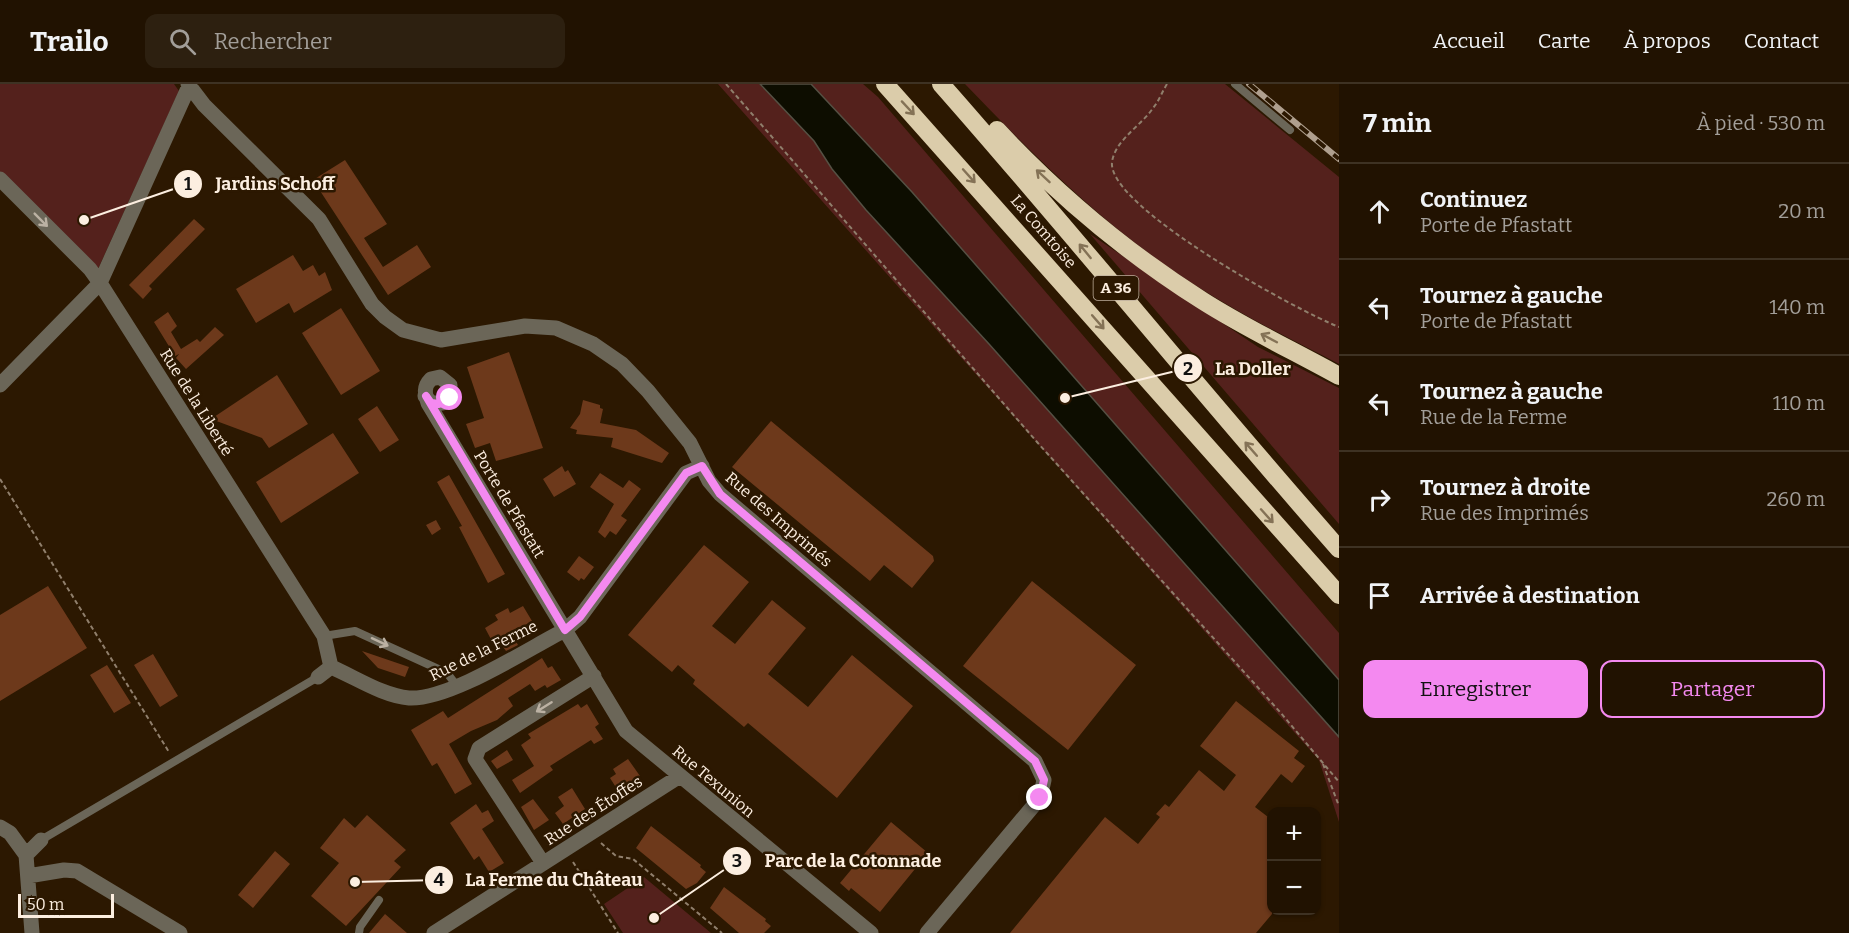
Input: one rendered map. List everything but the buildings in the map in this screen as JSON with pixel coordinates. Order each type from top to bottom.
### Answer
[{"type":"highway","name":"La Comtoise","points":[[885,84],[1339,595]]},
{"type":"highway","name":"La Comtoise","points":[[941,84],[1046,203],[1209,402],[1339,549]]},
{"type":"highway","points":[[941,84],[990,122],[1058,191],[1151,266],[1204,302],[1339,376]]},
{"type":"street","points":[[0,385],[100,283],[189,85]]},
{"type":"street","name":"Rue des Imprimés","points":[[189,85],[204,105],[319,219],[372,304],[385,317],[403,330],[441,340],[525,326],[556,328],[593,344],[622,364],[648,391],[690,443],[720,494],[1035,761],[1044,780],[1040,798],[927,933]]},
{"type":"street","name":"Rue de la Liberté","points":[[0,179],[90,268],[324,636],[331,667]]},
{"type":"street","name":"Porte de Pfastatt","points":[[426,396],[565,630]]},
{"type":"street","name":"Rue de la Ferme","points":[[331,667],[396,696],[408,698],[439,694],[565,630],[580,617],[686,473],[702,466]]},
{"type":"street","name":"Rue Texunion","points":[[565,630],[626,730],[871,933]]},
{"type":"street","points":[[318,678],[331,667]]},
{"type":"street","points":[[543,863],[475,759],[479,748],[594,676]]},
{"type":"street","name":"Rue des Étoffes","points":[[434,933],[680,776]]},
{"type":"street","points":[[0,827],[10,833],[26,855],[32,933]]},
{"type":"street","points":[[26,855],[41,840]]},
{"type":"street","points":[[28,876],[64,870],[77,871],[176,932]]},
{"type":"lane","points":[[1236,84],[1290,130]]},
{"type":"lane","points":[[324,636],[355,631],[447,673],[457,686]]},
{"type":"lane","points":[[41,840],[318,678]]},
{"type":"lane","points":[[359,933],[360,927],[379,900]]},
{"type":"path","points":[[726,84],[1037,441],[1339,782]]},
{"type":"path","points":[[1167,84],[1154,108],[1116,149],[1112,160],[1117,180],[1152,215],[1185,242],[1308,312],[1339,327]]},
{"type":"path","points":[[0,479],[175,762]]},
{"type":"path","points":[[1322,761],[1339,806]]},
{"type":"path","points":[[590,833],[616,856],[633,859],[722,933]]},
{"type":"path","points":[[565,849],[618,933]]},
{"type":"shaded area","points":[[0,84],[174,84],[179,91],[98,269],[0,172]]},
{"type":"shaded area","points":[[718,84],[759,84],[814,141],[832,169],[866,210],[989,344],[1339,737],[1339,822],[1319,760]]},
{"type":"shaded area","points":[[760,84],[811,84],[912,192],[1339,680],[1339,737],[989,344],[866,210],[832,169],[814,141]]},
{"type":"shaded area","points":[[811,84],[863,84],[878,97],[1339,633],[1339,680],[912,192]]},
{"type":"shaded area","points":[[965,84],[1225,84],[1339,177],[1339,364],[1212,296],[1132,241],[1046,166]]},
{"type":"shaded area","points":[[1090,234],[1258,347],[1339,388],[1339,524]]},
{"type":"shaded area","points":[[644,877],[711,933],[623,933],[604,904]]},
{"type":"railway","points":[[1249,84],[1339,159]]},
{"type":"place","name":"Jardins Schoff","points":[[84,220]]},
{"type":"place","name":"La Doller","points":[[1065,398]]},
{"type":"place","name":"La Ferme du Château","points":[[355,882]]},
{"type":"place","name":"Parc de la Cotonnade","points":[[654,918]]},
{"type":"route","points":[[450,398],[444,403],[435,404],[431,403],[426,396],[428,403],[565,630],[580,617],[686,473],[702,466],[720,494],[1035,761],[1044,780],[1040,798]]}]
